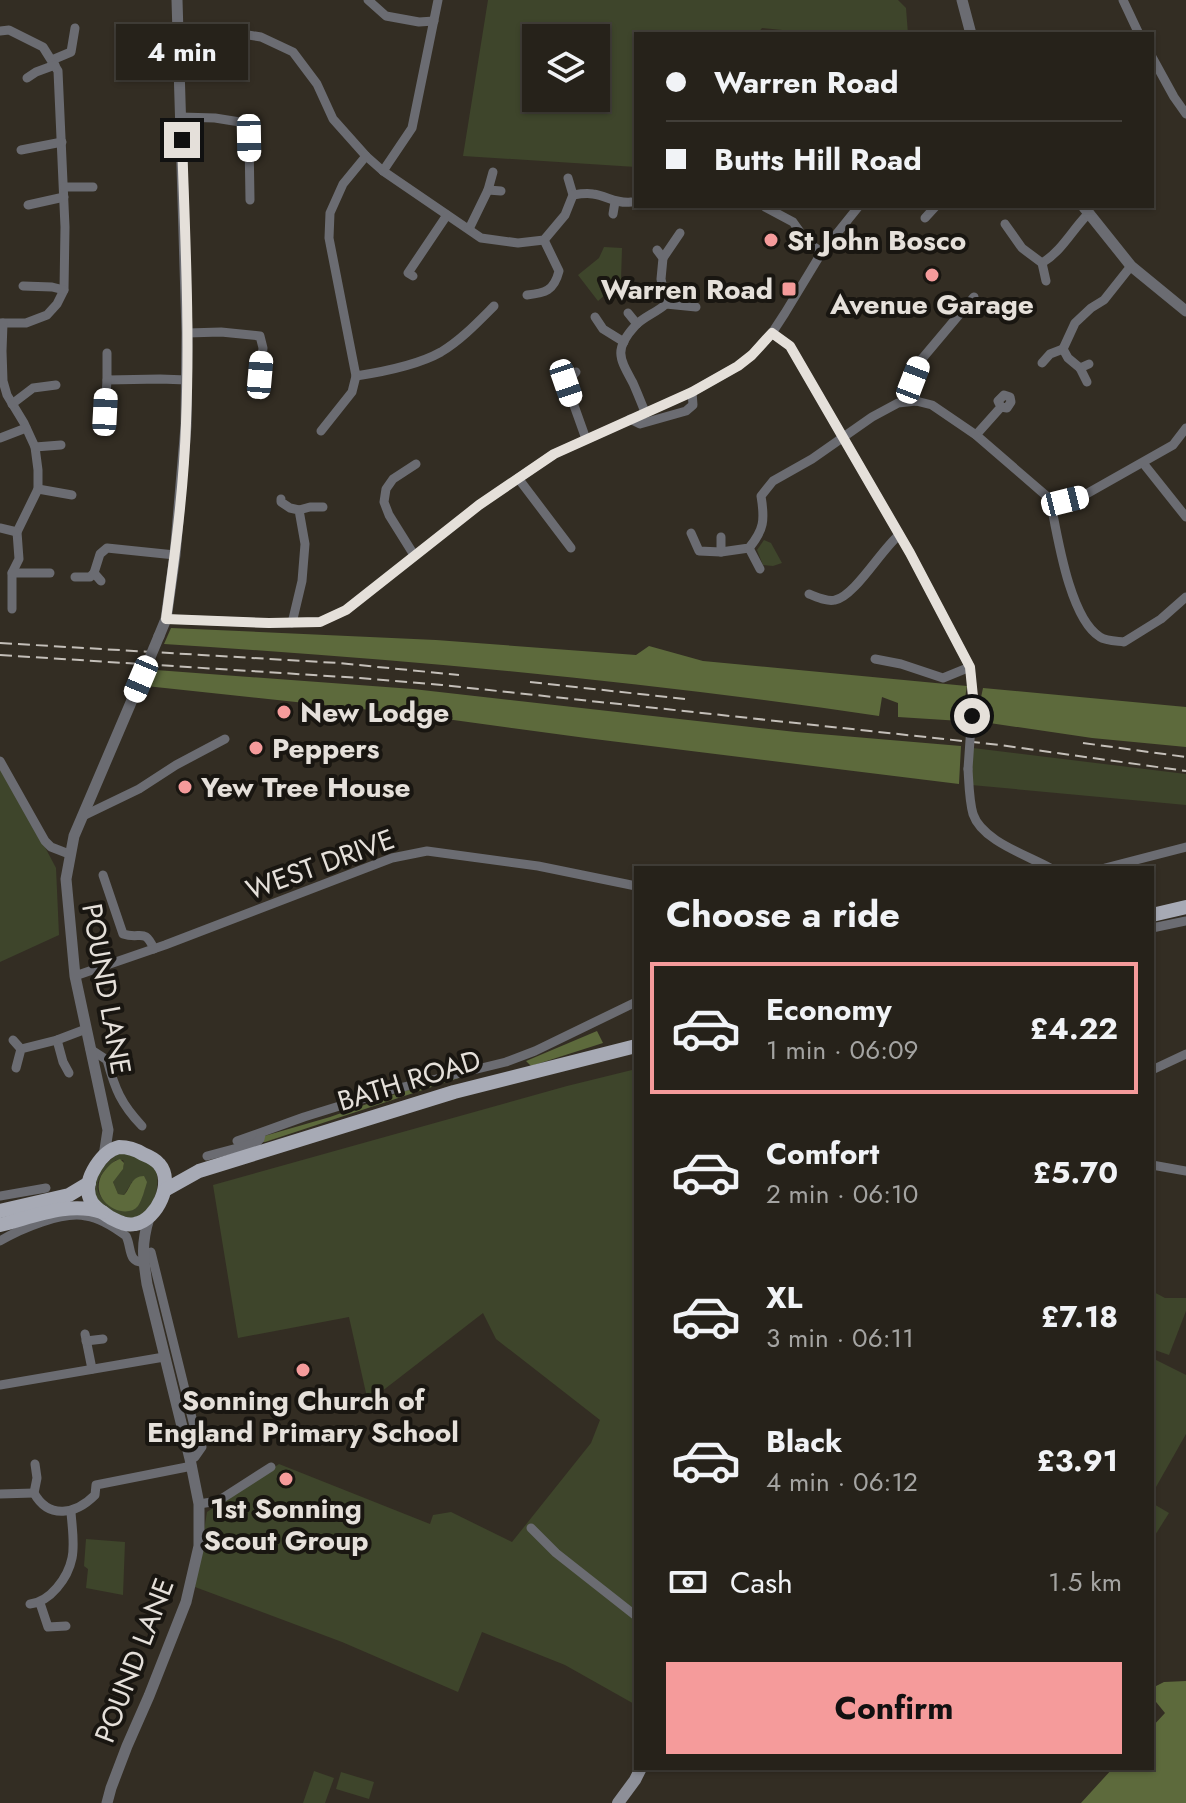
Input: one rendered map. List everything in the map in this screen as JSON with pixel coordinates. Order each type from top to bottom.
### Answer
[{"type":"main road","points":[[1154,915],[1186,907]]},
{"type":"main road","name":"BATH ROAD","points":[[165,1190],[199,1171],[442,1096],[634,1046]]},
{"type":"main road","points":[[0,1225],[85,1207],[122,1223],[137,1224],[149,1218],[165,1190],[160,1164],[129,1147],[112,1149],[104,1156],[89,1183],[91,1202],[102,1212]]},
{"type":"main road","name":"BATH ROAD","points":[[160,1164],[199,1171]]},
{"type":"main road","points":[[0,1211],[69,1195],[89,1183]]},
{"type":"main road","points":[[618,1803],[640,1770]]},
{"type":"street","points":[[177,0],[187,380],[175,555],[166,619],[320,622],[346,610],[479,505],[554,454],[692,392],[752,355],[772,333],[822,252],[857,208]]},
{"type":"street","points":[[368,0],[386,16],[419,22],[434,21]]},
{"type":"street","points":[[383,171],[412,128],[438,0]]},
{"type":"street","points":[[962,0],[970,32]]},
{"type":"street","points":[[1123,0],[1138,32]]},
{"type":"street","points":[[27,78],[71,52],[75,28]]},
{"type":"street","points":[[0,31],[9,30],[43,47],[58,71],[65,227],[64,290],[57,304],[47,315],[26,323],[2,323],[3,381],[7,395],[35,447],[38,489],[17,532],[24,558],[12,573],[12,609]]},
{"type":"street","points":[[179,38],[230,32],[261,37],[293,52],[317,84],[333,119],[366,156],[481,238],[518,243],[544,240],[565,215],[573,195],[568,178]]},
{"type":"street","points":[[1154,61],[1186,114]]},
{"type":"street","points":[[181,117],[251,120],[249,138],[255,182],[250,200]]},
{"type":"street","points":[[21,150],[62,142]]},
{"type":"street","points":[[321,431],[328,416],[352,392],[356,376],[329,238],[330,213],[343,184],[366,156]]},
{"type":"street","points":[[469,229],[493,172]]},
{"type":"street","points":[[28,205],[64,192],[93,187]]},
{"type":"street","points":[[488,190],[501,191]]},
{"type":"street","points":[[573,195],[592,194],[615,202],[631,202]]},
{"type":"street","points":[[613,214],[615,202]]},
{"type":"street","points":[[767,208],[793,222],[808,243],[822,252]]},
{"type":"street","points":[[925,218],[934,208]]},
{"type":"street","points":[[1042,263],[1065,243],[1086,210],[1131,266],[1186,311]]},
{"type":"street","points":[[408,273],[447,215]]},
{"type":"street","points":[[1005,224],[1022,248],[1042,263],[1046,281]]},
{"type":"street","points":[[666,304],[660,254],[680,233]]},
{"type":"street","points":[[527,295],[545,293],[556,281],[559,271],[544,240]]},
{"type":"street","points":[[1042,363],[1050,354],[1063,349],[1075,323],[1104,300],[1131,266]]},
{"type":"street","points":[[23,286],[64,290]]},
{"type":"street","points":[[916,401],[913,380],[921,360],[971,300],[978,312]]},
{"type":"street","points":[[645,412],[623,368],[620,353],[624,342],[637,324],[666,304],[696,307]]},
{"type":"street","points":[[356,376],[440,353],[465,335],[494,306]]},
{"type":"street","points":[[628,313],[637,324]]},
{"type":"street","points":[[595,317],[603,329],[624,342]]},
{"type":"street","points":[[187,333],[260,336],[263,348],[260,375]]},
{"type":"street","points":[[772,333],[790,346],[910,553],[970,667],[973,697],[968,769],[973,813],[979,826],[1038,866]]},
{"type":"street","points":[[1063,349],[1068,358],[1085,366],[1087,382]]},
{"type":"street","points":[[105,412],[107,353]]},
{"type":"street","points":[[566,383],[576,372]]},
{"type":"street","points":[[556,376],[566,383],[586,439]]},
{"type":"street","points":[[107,380],[187,380]]},
{"type":"street","points":[[12,404],[33,388],[56,385]]},
{"type":"street","points":[[630,419],[640,424],[686,411],[693,405],[692,392]]},
{"type":"street","points":[[691,533],[699,551],[749,548],[761,534],[764,514],[761,496],[773,481],[898,403],[916,401],[932,405],[976,435],[1050,499],[1065,501],[1081,497],[1173,445],[1186,428]]},
{"type":"street","points":[[976,435],[1001,407]]},
{"type":"street","points":[[0,438],[26,428]]},
{"type":"street","points":[[35,447],[61,445]]},
{"type":"street","points":[[1143,463],[1186,517]]},
{"type":"street","points":[[414,555],[384,502],[386,489],[393,479],[407,474],[416,464]]},
{"type":"street","points":[[518,478],[571,548]]},
{"type":"street","points":[[38,489],[72,495]]},
{"type":"street","points":[[281,499],[290,508],[299,510],[323,507]]},
{"type":"street","points":[[1050,499],[1063,563],[1083,619],[1101,638],[1124,642],[1161,619],[1186,597]]},
{"type":"street","points":[[292,623],[302,581],[305,544],[299,510]]},
{"type":"street","points":[[0,528],[17,532]]},
{"type":"street","points":[[809,594],[837,600],[854,589],[887,545],[899,535]]},
{"type":"street","points":[[721,537],[721,552]]},
{"type":"street","points":[[75,577],[98,577],[100,554],[107,548],[175,555]]},
{"type":"street","points":[[749,548],[760,569]]},
{"type":"street","points":[[12,573],[50,573]]},
{"type":"street","name":"POUND LANE","points":[[104,1156],[108,1130],[75,976],[66,879],[74,836],[166,619]]},
{"type":"street","points":[[875,659],[885,667],[901,664],[943,678],[970,667]]},
{"type":"street","points":[[83,816],[130,794],[225,739]]},
{"type":"street","points":[[0,761],[45,841],[51,847],[69,854]]},
{"type":"street","points":[[1113,866],[1186,847]]},
{"type":"street","name":"WEST DRIVE","points":[[75,976],[392,858],[427,851],[538,866],[634,886]]},
{"type":"street","points":[[103,875],[123,934],[131,937],[142,934],[149,938],[154,949]]},
{"type":"street","points":[[1154,928],[1186,921]]},
{"type":"street","points":[[237,1141],[391,1090],[506,1062],[634,1003]]},
{"type":"street","points":[[21,1049],[57,1040],[65,1031],[86,1029]]},
{"type":"street","points":[[13,1040],[21,1049]]},
{"type":"street","points":[[57,1040],[69,1073]]},
{"type":"street","points":[[16,1068],[21,1049]]},
{"type":"street","points":[[90,1049],[107,1060],[115,1087],[128,1111],[142,1126]]},
{"type":"street","points":[[1154,1069],[1186,1054]]},
{"type":"street","points":[[56,1071],[63,1062]]},
{"type":"street","points":[[494,1065],[497,1080]]},
{"type":"street","points":[[108,1130],[129,1147]]},
{"type":"street","points":[[207,1156],[256,1143],[261,1134]]},
{"type":"street","points":[[1154,1165],[1186,1171]]},
{"type":"street","points":[[0,1196],[46,1188]]},
{"type":"street","points":[[0,1241],[44,1222],[71,1215],[86,1216],[126,1236],[132,1259],[136,1262],[146,1255]]},
{"type":"street","name":"POUND LANE","points":[[146,1255],[149,1218]]},
{"type":"street","name":"POUND LANE","points":[[107,1803],[186,1602],[199,1546],[199,1504],[164,1357],[153,1283],[146,1255],[133,1233],[122,1223]]},
{"type":"street","points":[[35,1464],[37,1478],[34,1493],[38,1500],[49,1509],[71,1512],[95,1495],[96,1485],[191,1462],[202,1447],[153,1283]]},
{"type":"street","points":[[92,1369],[86,1337],[103,1339]]},
{"type":"street","points":[[0,1385],[164,1357]]},
{"type":"street","points":[[199,1504],[218,1501],[271,1467]]},
{"type":"street","points":[[0,1494],[34,1493]]},
{"type":"street","points":[[66,1626],[44,1627],[35,1603],[56,1589],[66,1575],[72,1558],[71,1512]]},
{"type":"street","points":[[531,1528],[556,1553],[634,1614]]},
{"type":"green space","points":[[488,0],[898,0],[906,8],[908,32],[802,32],[762,28],[759,32],[634,32],[634,167],[463,156]]},
{"type":"green space","points":[[604,247],[622,248],[621,281],[598,301],[578,275],[599,258]]},
{"type":"green space","points":[[764,540],[771,543],[782,563],[763,565],[757,550]]},
{"type":"green space","points":[[171,628],[436,640],[636,655],[649,646],[703,661],[967,686],[961,721],[898,717],[898,703],[882,697],[879,716],[522,672],[164,644]]},
{"type":"green space","points":[[156,670],[413,689],[796,732],[961,746],[959,784],[417,715],[146,686]]},
{"type":"green space","points":[[983,688],[1186,707],[1186,747],[1092,738],[976,721]]},
{"type":"green space","points":[[973,748],[1186,774],[1186,805],[971,785]]},
{"type":"green space","points":[[0,769],[56,868],[59,935],[0,962]]},
{"type":"green space","points":[[597,1031],[603,1043],[531,1066],[526,1061]]},
{"type":"green space","points":[[634,1069],[634,1704],[565,1665],[482,1632],[458,1692],[342,1642],[195,1587],[207,1512],[279,1464],[430,1524],[433,1515],[451,1512],[512,1542],[591,1443],[600,1420],[496,1339],[483,1313],[368,1402],[349,1317],[238,1338],[213,1185]]},
{"type":"green space","points":[[468,1075],[265,1142],[244,1142],[401,1092]]},
{"type":"green space","points":[[120,1152],[142,1159],[157,1170],[154,1198],[135,1220],[113,1213],[95,1199],[98,1177],[104,1166]],"holes":[[[116,1160],[123,1160],[123,1169],[113,1182],[118,1194],[124,1195],[132,1182],[145,1189],[138,1205],[123,1211],[105,1201],[98,1189],[98,1182],[107,1167]]]},
{"type":"green space","points":[[120,1159],[124,1163],[123,1169],[113,1182],[118,1194],[124,1195],[134,1180],[140,1177],[144,1176],[147,1182],[138,1206],[132,1210],[110,1207],[100,1194],[101,1176]]},
{"type":"green space","points":[[1154,1292],[1165,1298],[1186,1298],[1186,1311],[1169,1355],[1154,1350]]},
{"type":"green space","points":[[1154,1359],[1186,1375],[1186,1434],[1154,1490]]},
{"type":"green space","points":[[1154,1504],[1169,1513],[1154,1537]]},
{"type":"green space","points":[[86,1539],[125,1542],[123,1595],[86,1588]]},
{"type":"green space","points":[[1186,1681],[1186,1803],[1081,1803],[1111,1770],[1154,1770],[1154,1725],[1165,1713],[1154,1699],[1154,1687],[1164,1682]]},
{"type":"green space","points":[[314,1771],[334,1778],[325,1803],[303,1803]]},
{"type":"green space","points":[[341,1772],[374,1782],[369,1799],[336,1789]]},
{"type":"railway","points":[[0,643],[338,663],[459,675]]},
{"type":"railway","points":[[0,655],[442,685],[1000,745],[1186,771]]},
{"type":"railway","points":[[530,682],[685,699]]},
{"type":"railway","points":[[1083,743],[1186,757]]},
{"type":"place","name":"St John Bosco","points":[[771,240]]},
{"type":"place","name":"Avenue Garage","points":[[932,275]]},
{"type":"place","name":"Warren Road","points":[[789,289]]},
{"type":"place","name":"New Lodge","points":[[284,712]]},
{"type":"place","name":"Peppers","points":[[256,748]]},
{"type":"place","name":"Yew Tree House","points":[[185,787]]},
{"type":"place","name":"Sonning Church of England Primary School","points":[[303,1370]]},
{"type":"place","name":"1st Sonning Scout Group","points":[[286,1479]]},
{"type":"route","points":[[182,140],[186,426],[166,619],[320,622],[346,610],[479,505],[554,454],[692,392],[738,366],[772,333],[790,346],[910,553],[970,667],[972,716]]}]
